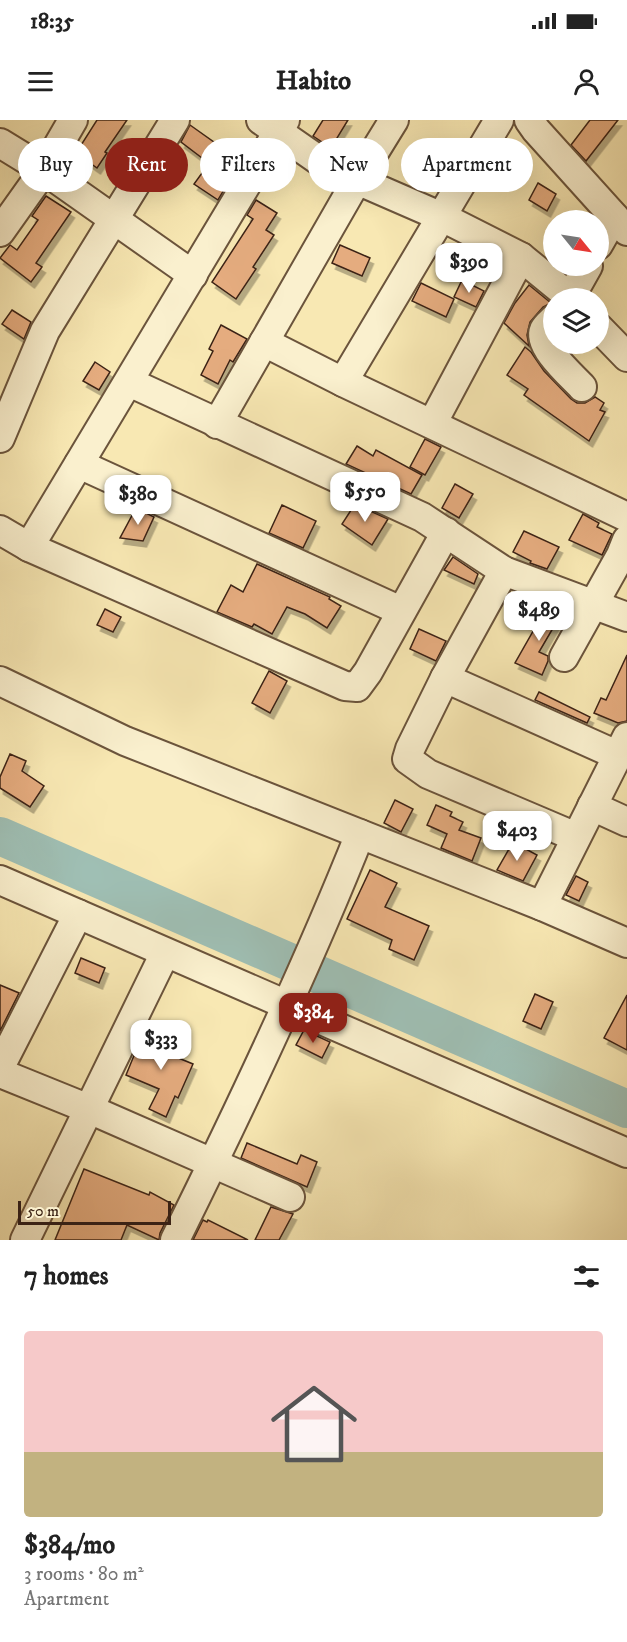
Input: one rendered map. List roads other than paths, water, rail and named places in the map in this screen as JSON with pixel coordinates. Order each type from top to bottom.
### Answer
[{"type":"street","points":[[63,138],[73,120]]},
{"type":"street","points":[[0,438],[45,331],[175,120]]},
{"type":"street","points":[[383,138],[394,120]]},
{"type":"street","points":[[343,382],[499,120]]},
{"type":"street","points":[[529,120],[620,224],[609,234]]},
{"type":"street","points":[[29,547],[193,274],[275,124],[308,152]]},
{"type":"street","points":[[0,144],[18,155]]},
{"type":"street","points":[[0,232],[28,192]]},
{"type":"street","points":[[75,192],[193,274]]},
{"type":"street","points":[[217,424],[350,192]]},
{"type":"street","points":[[385,192],[442,217],[521,257],[559,288]]},
{"type":"street","points":[[432,424],[521,257]]},
{"type":"street","points":[[609,338],[627,357]]},
{"type":"street","points":[[264,342],[343,382],[627,516]]},
{"type":"street","points":[[551,354],[582,387]]},
{"type":"street","points":[[129,382],[422,517],[504,571],[627,617]]},
{"type":"street","points":[[79,464],[401,611]]},
{"type":"street","points":[[0,530],[29,547],[345,686],[357,687],[368,672],[446,532]]},
{"type":"street","points":[[564,657],[627,540]]},
{"type":"street","points":[[504,571],[445,678],[410,748],[407,759],[428,774],[576,837]]},
{"type":"street","points":[[445,678],[622,754],[592,806],[542,906]]},
{"type":"street","points":[[0,681],[125,741],[542,906],[627,943]]},
{"type":"street","points":[[592,806],[627,822]]},
{"type":"street","points":[[175,1240],[321,933],[360,834]]},
{"type":"street","points":[[0,880],[627,1152]]},
{"type":"street","points":[[0,1067],[78,914]]},
{"type":"street","points":[[25,1240],[165,953]]},
{"type":"street","points":[[0,1073],[213,1162],[290,1197]]},
{"type":"waterway","points":[[0,836],[627,1109]]}]
